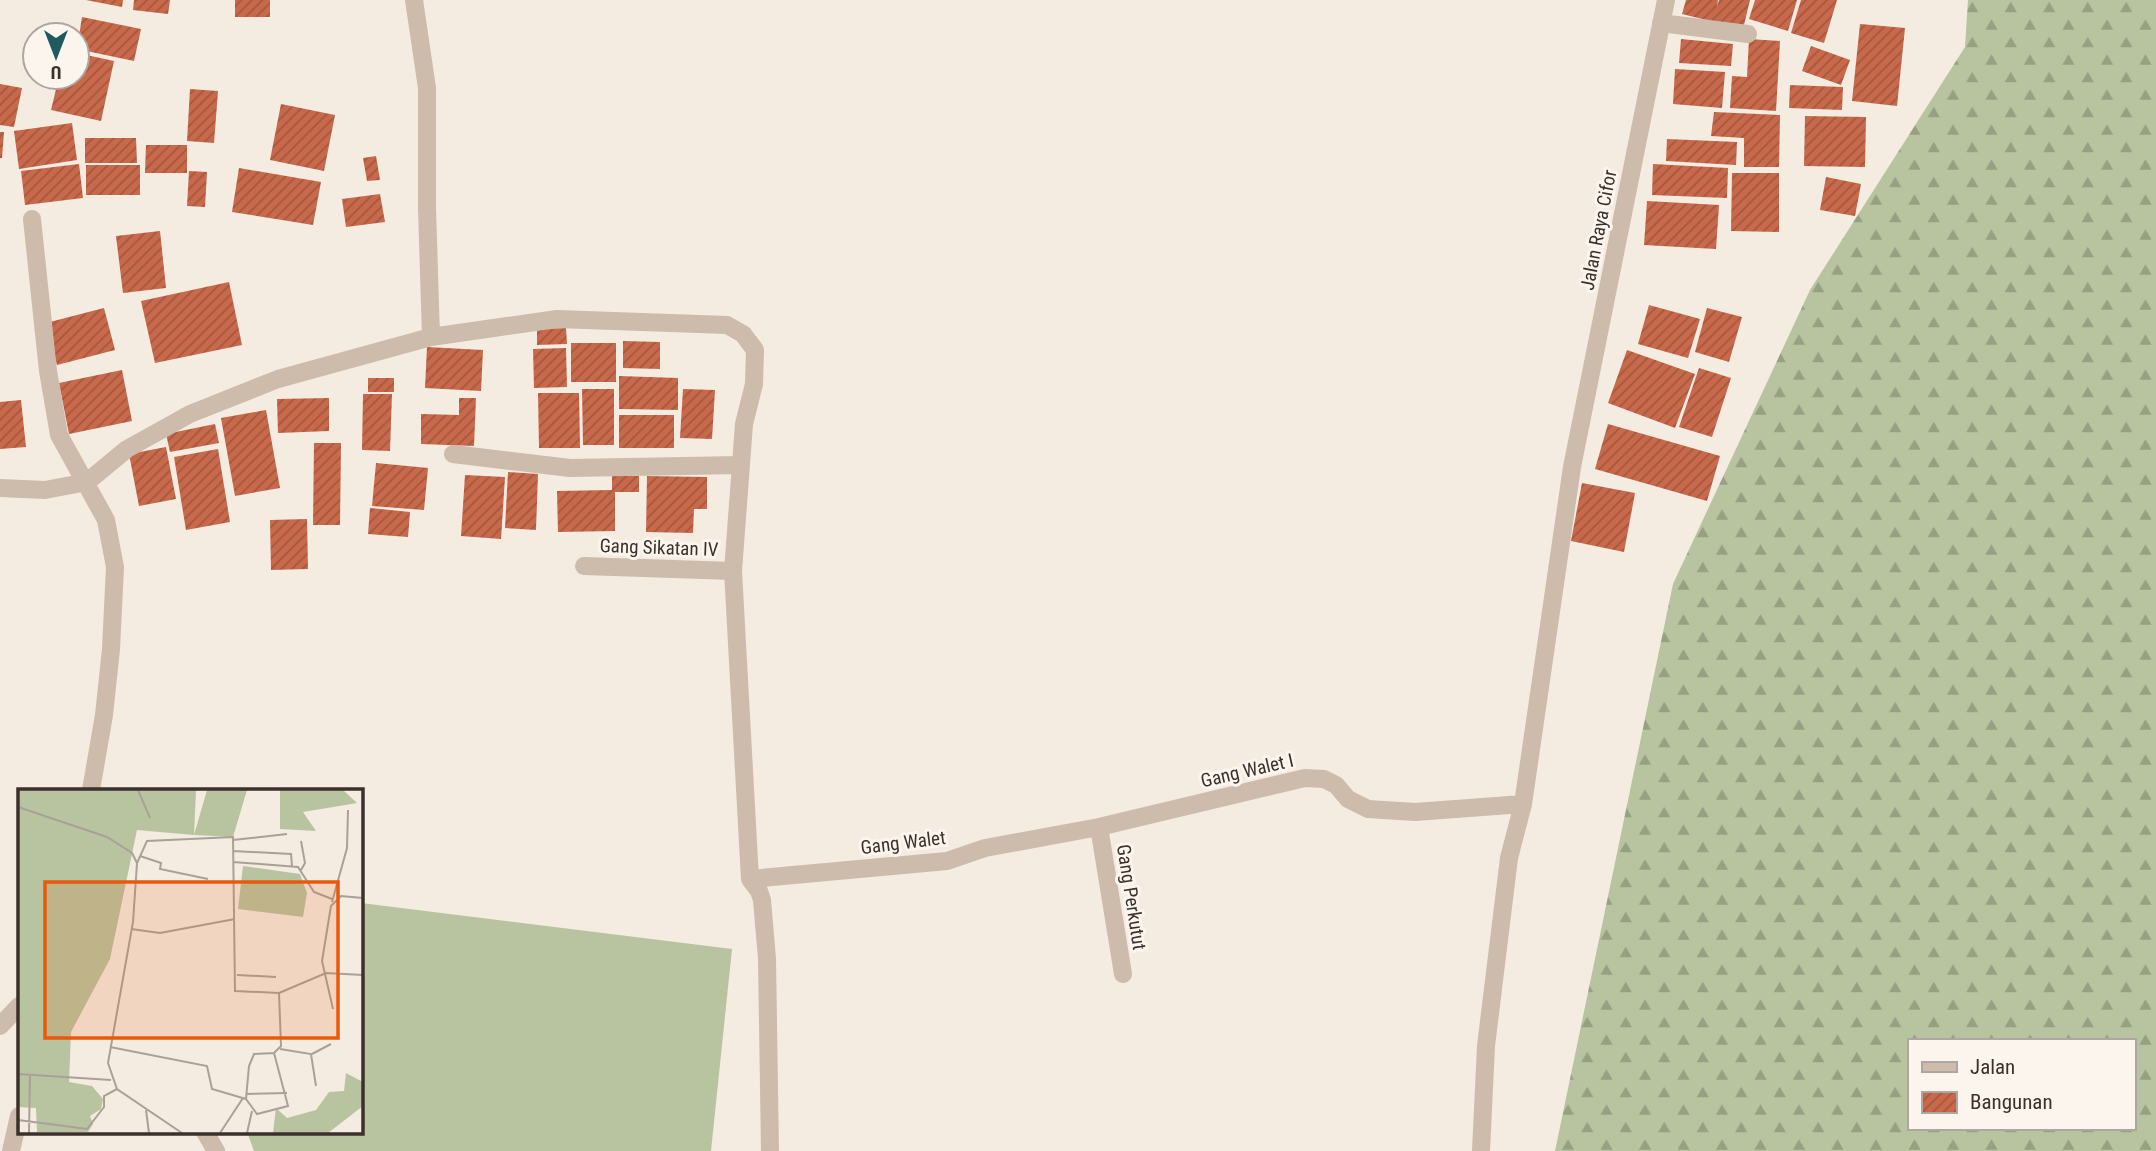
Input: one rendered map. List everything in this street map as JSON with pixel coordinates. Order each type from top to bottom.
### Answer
[{"type":"street","points":[[414,0],[427,88],[431,337]]},
{"type":"street","name":"Jalan Raya Cifor","points":[[1480,1151],[1486,1046],[1509,858],[1523,804],[1572,467],[1666,0]]},
{"type":"street","points":[[1661,23],[1748,34]]},
{"type":"street","points":[[32,219],[48,372],[59,435],[106,520],[116,567],[104,715],[91,789]]},
{"type":"street","points":[[0,488],[45,490],[87,482],[127,449],[190,414],[278,379],[431,337],[557,319],[727,325],[743,334],[755,350],[754,384],[744,424],[733,570],[750,878],[760,891],[762,900],[767,959],[770,1151]]},
{"type":"street","points":[[453,454],[570,468],[740,465]]},
{"type":"street","name":"Gang Sikatan IV","points":[[584,566],[733,570]]},
{"type":"street","name":"Gang Walet I","points":[[1099,827],[1305,778],[1324,779],[1336,785],[1348,799],[1367,809],[1415,812],[1523,804]]},
{"type":"street","name":"Gang Walet","points":[[750,878],[947,861],[985,848],[1099,827]]},
{"type":"street","name":"Gang Perkutut","points":[[1099,827],[1123,974]]},
{"type":"street","points":[[0,1026],[18,1007]]},
{"type":"street","points":[[11,1151],[18,1120]]},
{"type":"street","points":[[206,1134],[216,1151]]},
{"type":"green space","points":[[1968,0],[2156,0],[2156,1151],[1555,1151],[1673,584],[1810,290],[1965,47]]},
{"type":"green space","points":[[362,903],[732,949],[711,1151],[254,1151],[248,1134],[362,1134]]},
{"type":"building","points":[[86,0],[123,0],[122,7]]},
{"type":"building","points":[[134,0],[170,0],[168,14],[133,10]]},
{"type":"building","points":[[235,0],[270,0],[270,17],[235,17]]},
{"type":"building","points":[[1686,0],[1718,0],[1717,7],[1719,0],[1750,0],[1743,29],[1682,14]]},
{"type":"building","points":[[1755,0],[1797,0],[1788,31],[1749,19]]},
{"type":"building","points":[[1801,0],[1837,0],[1824,43],[1791,33]]},
{"type":"building","points":[[82,17],[141,29],[134,61],[91,52],[91,21],[81,21]]},
{"type":"building","points":[[1860,24],[1905,28],[1897,106],[1852,101]]},
{"type":"building","points":[[1681,39],[1733,44],[1731,66],[1679,63]]},
{"type":"building","points":[[1749,39],[1780,41],[1776,111],[1730,108],[1732,76],[1747,77]]},
{"type":"building","points":[[1811,46],[1850,60],[1841,85],[1802,71]]},
{"type":"building","points":[[91,56],[114,61],[101,121],[51,110],[56,91],[91,91]]},
{"type":"building","points":[[1675,69],[1725,72],[1722,108],[1673,104]]},
{"type":"building","points":[[0,84],[21,88],[14,127],[0,125]]},
{"type":"building","points":[[1790,85],[1843,87],[1842,110],[1789,108]]},
{"type":"building","points":[[190,89],[218,91],[214,143],[187,141]]},
{"type":"building","points":[[281,104],[335,115],[324,171],[270,160]]},
{"type":"building","points":[[1714,112],[1780,115],[1779,167],[1744,167],[1744,138],[1711,136]]},
{"type":"building","points":[[1805,116],[1866,117],[1865,167],[1804,166]]},
{"type":"building","points":[[72,123],[77,160],[19,169],[14,131]]},
{"type":"building","points":[[0,132],[4,132],[2,158],[0,158]]},
{"type":"building","points":[[85,138],[136,138],[137,163],[85,163]]},
{"type":"building","points":[[1667,139],[1737,142],[1736,165],[1666,161]]},
{"type":"building","points":[[146,145],[187,145],[187,173],[145,173]]},
{"type":"building","points":[[376,156],[380,180],[367,181],[363,158]]},
{"type":"building","points":[[79,164],[83,198],[25,205],[21,171]]},
{"type":"building","points":[[1653,164],[1728,168],[1727,198],[1652,195]]},
{"type":"building","points":[[86,165],[140,165],[140,195],[86,195]]},
{"type":"building","points":[[239,168],[321,182],[313,225],[232,212]]},
{"type":"building","points":[[189,171],[207,172],[205,207],[187,206]]},
{"type":"building","points":[[1732,173],[1779,173],[1779,232],[1731,231]]},
{"type":"building","points":[[1826,177],[1861,184],[1855,216],[1820,210]]},
{"type":"building","points":[[380,194],[385,222],[346,227],[342,199]]},
{"type":"building","points":[[1647,201],[1719,205],[1716,249],[1644,245]]},
{"type":"building","points":[[160,231],[166,288],[123,293],[116,236]]},
{"type":"building","points":[[229,282],[242,345],[155,363],[141,301]]},
{"type":"building","points":[[1649,305],[1700,319],[1688,358],[1638,344]]},
{"type":"building","points":[[104,308],[115,350],[57,365],[46,323]]},
{"type":"building","points":[[1707,308],[1742,317],[1729,362],[1695,352]]},
{"type":"building","points":[[566,328],[567,344],[537,345],[537,329]]},
{"type":"building","points":[[623,341],[660,342],[660,369],[623,368]]},
{"type":"building","points":[[571,343],[616,343],[616,382],[571,382]]},
{"type":"building","points":[[427,347],[483,350],[481,391],[425,388]]},
{"type":"building","points":[[566,348],[567,387],[534,388],[533,349]]},
{"type":"building","points":[[1627,350],[1695,374],[1675,428],[1608,403]]},
{"type":"building","points":[[1699,368],[1731,378],[1712,437],[1679,427]]},
{"type":"building","points":[[122,370],[132,421],[69,434],[59,383]]},
{"type":"building","points":[[619,376],[678,378],[678,410],[619,409]]},
{"type":"building","points":[[368,378],[394,378],[394,392],[368,392]]},
{"type":"building","points":[[582,389],[614,389],[614,445],[583,445]]},
{"type":"building","points":[[683,389],[715,390],[712,439],[680,438]]},
{"type":"building","points":[[538,393],[579,393],[580,448],[539,448]]},
{"type":"building","points":[[363,394],[392,394],[390,451],[362,450]]},
{"type":"building","points":[[329,398],[329,431],[278,433],[277,399]]},
{"type":"building","points":[[459,398],[476,398],[474,446],[421,444],[421,414],[459,415]]},
{"type":"building","points":[[21,400],[26,447],[0,449],[0,402]]},
{"type":"building","points":[[266,410],[280,488],[235,496],[221,418]]},
{"type":"building","points":[[619,415],[674,415],[674,448],[619,448]]},
{"type":"building","points":[[215,424],[219,443],[170,452],[166,434]]},
{"type":"building","points":[[1608,424],[1720,456],[1707,501],[1595,469]]},
{"type":"building","points":[[314,443],[341,443],[340,525],[313,525]]},
{"type":"building","points":[[166,447],[176,499],[139,506],[129,454]]},
{"type":"building","points":[[218,449],[230,522],[186,530],[174,457]]},
{"type":"building","points":[[376,463],[428,468],[424,510],[372,506]]},
{"type":"building","points":[[508,472],[538,474],[536,530],[505,528]]},
{"type":"building","points":[[465,475],[505,477],[501,539],[461,536]]},
{"type":"building","points":[[612,476],[639,476],[639,492],[615,492],[615,531],[558,532],[557,491],[612,490]]},
{"type":"building","points":[[647,476],[707,477],[707,509],[694,509],[693,533],[646,532]]},
{"type":"building","points":[[1582,483],[1635,493],[1624,552],[1571,541]]},
{"type":"building","points":[[370,508],[410,512],[408,537],[368,534]]},
{"type":"building","points":[[307,519],[308,569],[271,570],[270,520]]}]
